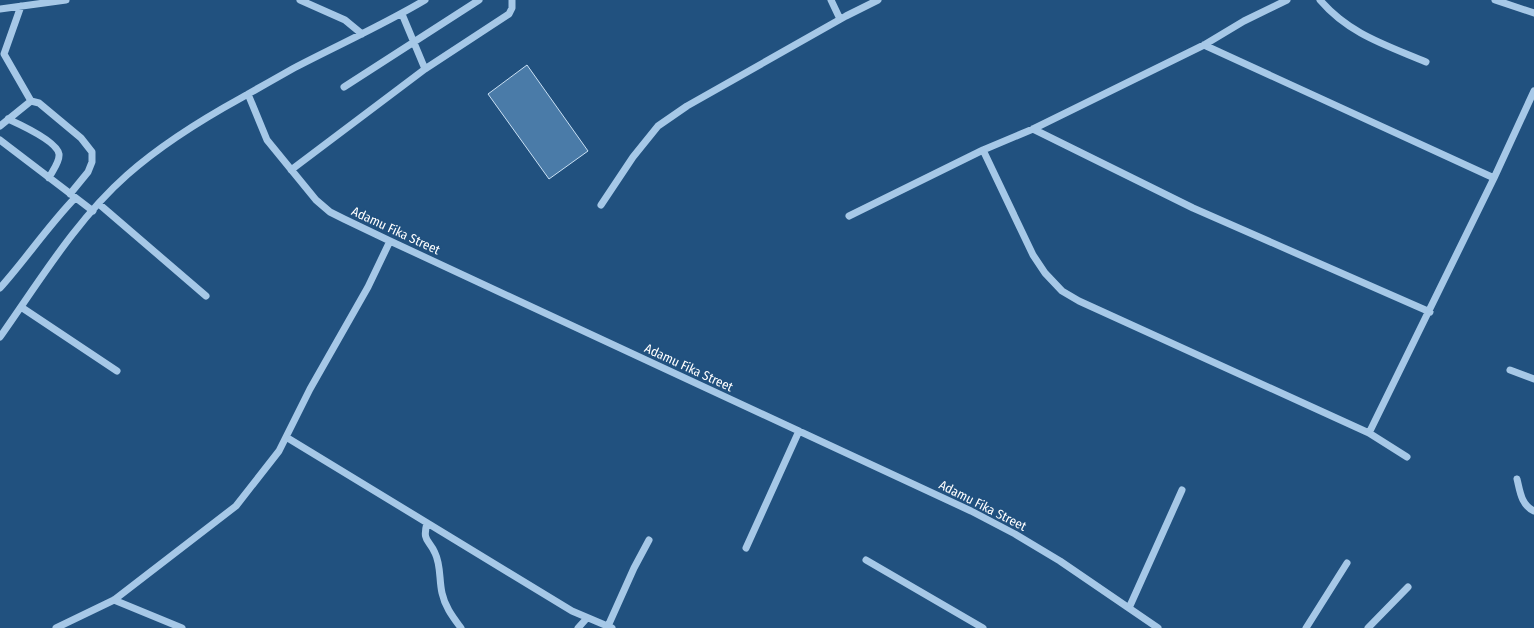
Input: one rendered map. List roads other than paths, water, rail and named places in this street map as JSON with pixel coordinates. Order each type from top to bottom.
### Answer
[{"type":"street","points":[[0,9],[66,0]]},
{"type":"street","points":[[300,0],[345,20],[362,34]]},
{"type":"street","points":[[0,337],[64,245],[99,204],[126,176],[161,148],[200,121],[294,68],[402,14],[426,0]]},
{"type":"street","points":[[344,87],[479,0]]},
{"type":"street","points":[[291,170],[425,69],[508,14],[512,8],[512,0]]},
{"type":"street","points":[[831,0],[840,19]]},
{"type":"street","points":[[601,205],[634,157],[658,126],[687,106],[840,19],[878,0]]},
{"type":"street","points":[[849,216],[983,150],[1032,129],[1204,45],[1244,21],[1286,0]]},
{"type":"street","points":[[1320,0],[1331,14],[1356,32],[1426,62]]},
{"type":"street","points":[[1495,0],[1534,13]]},
{"type":"street","points":[[0,288],[16,270],[73,196],[88,172],[92,162],[92,152],[81,138],[39,103],[31,101],[2,54],[21,6]]},
{"type":"street","points":[[402,14],[425,69]]},
{"type":"street","points":[[1204,45],[1494,178]]},
{"type":"street","points":[[1369,434],[1430,312],[1534,91]]},
{"type":"street","name":"Adamu Fika Street","points":[[248,94],[266,140],[316,200],[330,212],[971,511],[1015,534],[1060,561],[1158,628]]},
{"type":"street","points":[[0,126],[31,101]]},
{"type":"street","points":[[8,119],[24,126],[42,137],[54,146],[59,153],[59,159],[49,178]]},
{"type":"street","points":[[1032,129],[1193,208],[1430,312]]},
{"type":"street","points":[[0,140],[93,211]]},
{"type":"street","points":[[983,150],[1033,255],[1045,273],[1062,291],[1079,301],[1369,434],[1407,458]]},
{"type":"street","points":[[99,204],[206,296]]},
{"type":"street","points":[[56,628],[114,600],[236,506],[279,451],[310,388],[368,286],[390,241]]},
{"type":"street","points":[[21,307],[117,371]]},
{"type":"street","points":[[1510,370],[1534,379]]},
{"type":"street","points":[[746,548],[799,431]]},
{"type":"street","points":[[286,437],[572,612],[610,627],[634,568],[649,540]]},
{"type":"street","points":[[1517,479],[1524,503],[1534,511]]},
{"type":"street","points":[[1129,608],[1182,490]]},
{"type":"street","points":[[426,523],[424,533],[435,553],[445,603],[461,628]]},
{"type":"street","points":[[866,560],[983,628]]},
{"type":"street","points":[[1306,628],[1347,563]]},
{"type":"street","points":[[1368,628],[1408,587]]},
{"type":"street","points":[[114,600],[182,628]]},
{"type":"street","points":[[578,628],[587,618]]}]
